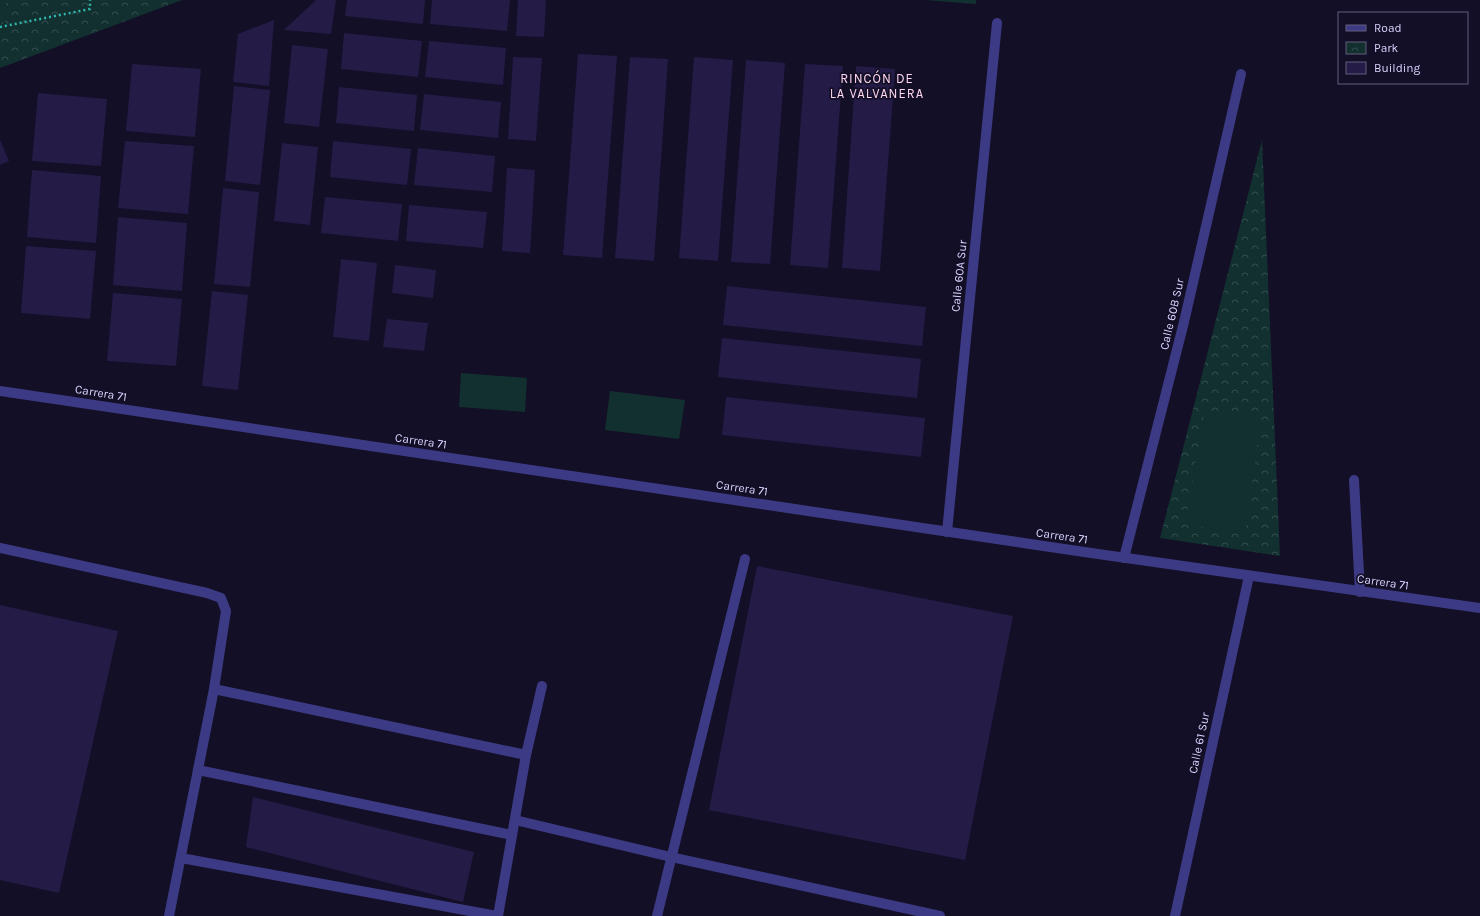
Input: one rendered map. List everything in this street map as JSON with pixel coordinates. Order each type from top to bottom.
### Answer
[{"type":"street","name":"Calle 60A Sur","points":[[946,532],[997,23]]},
{"type":"street","name":"Calle 60B Sur","points":[[1124,558],[1184,322],[1241,74]]},
{"type":"street","name":"Carrera 71","points":[[0,391],[946,532],[1480,608]]},
{"type":"street","points":[[1354,480],[1360,592]]},
{"type":"street","points":[[0,548],[207,593],[221,598],[226,611],[214,689],[169,916]]},
{"type":"street","points":[[657,916],[745,559]]},
{"type":"street","name":"Calle 61 Sur","points":[[1175,916],[1249,576]]},
{"type":"street","points":[[180,858],[497,916],[526,755],[542,686]]},
{"type":"street","points":[[214,689],[526,755]]},
{"type":"street","points":[[198,770],[512,835]]},
{"type":"street","points":[[515,820],[671,857],[940,916]]},
{"type":"path","points":[[0,27],[90,9],[90,0]]},
{"type":"green space","points":[[0,0],[182,0],[0,68]]},
{"type":"green space","points":[[0,0],[6,0],[5,22],[0,22]]},
{"type":"green space","points":[[925,0],[976,0],[976,4]]},
{"type":"green space","points":[[1262,140],[1280,556],[1160,538]]},
{"type":"green space","points":[[461,373],[527,378],[525,412],[459,407]]},
{"type":"green space","points":[[610,391],[685,400],[679,439],[605,430]]},
{"type":"green space","points":[[1205,411],[1261,418],[1245,535],[1185,524]]},
{"type":"building","points":[[316,0],[336,0],[331,34],[284,30]]},
{"type":"building","points":[[347,0],[425,0],[423,24],[345,16]]},
{"type":"building","points":[[432,0],[510,0],[507,31],[430,24]]},
{"type":"building","points":[[518,0],[546,0],[544,37],[516,36]]},
{"type":"building","points":[[274,20],[269,86],[233,82],[238,34]]},
{"type":"building","points":[[344,33],[422,41],[418,77],[341,69]]},
{"type":"building","points":[[429,41],[506,48],[503,85],[425,77]]},
{"type":"building","points":[[292,45],[328,49],[319,127],[284,123]]},
{"type":"building","points":[[578,54],[617,56],[602,258],[563,255]]},
{"type":"building","points":[[513,57],[542,58],[536,141],[508,139]]},
{"type":"building","points":[[630,57],[668,59],[654,261],[615,258]]},
{"type":"building","points":[[694,57],[733,60],[718,261],[679,258]]},
{"type":"building","points":[[746,60],[785,63],[770,264],[731,262]]},
{"type":"building","points":[[132,64],[201,69],[195,137],[126,131]]},
{"type":"building","points":[[805,64],[843,66],[828,268],[790,265]]},
{"type":"building","points":[[856,66],[895,69],[880,271],[842,268]]},
{"type":"building","points":[[234,86],[270,90],[260,185],[225,181]]},
{"type":"building","points":[[339,87],[417,95],[414,131],[336,123]]},
{"type":"building","points":[[38,93],[107,99],[101,166],[32,161]]},
{"type":"building","points":[[424,94],[501,102],[498,138],[420,130]]},
{"type":"building","points":[[0,140],[9,161],[0,165]]},
{"type":"building","points":[[125,141],[194,146],[188,214],[118,208]]},
{"type":"building","points":[[333,141],[411,149],[407,185],[330,177]]},
{"type":"building","points":[[282,143],[318,147],[310,225],[274,221]]},
{"type":"building","points":[[418,148],[495,156],[492,192],[414,185]]},
{"type":"building","points":[[507,168],[535,170],[530,253],[502,251]]},
{"type":"building","points":[[32,170],[101,176],[96,243],[27,237]]},
{"type":"building","points":[[223,188],[259,192],[250,287],[214,284]]},
{"type":"building","points":[[325,197],[402,204],[398,241],[321,233]]},
{"type":"building","points":[[409,205],[487,212],[483,248],[406,241]]},
{"type":"building","points":[[118,217],[187,223],[182,291],[113,285]]},
{"type":"building","points":[[26,246],[96,251],[90,319],[21,313]]},
{"type":"building","points":[[341,259],[377,263],[369,341],[333,337]]},
{"type":"building","points":[[395,265],[436,270],[433,298],[392,293]]},
{"type":"building","points":[[727,286],[926,307],[922,346],[723,325]]},
{"type":"building","points":[[212,291],[248,295],[238,390],[202,386]]},
{"type":"building","points":[[113,293],[182,299],[176,366],[107,361]]},
{"type":"building","points":[[387,319],[428,323],[424,351],[383,347]]},
{"type":"building","points":[[722,338],[921,359],[917,398],[718,377]]},
{"type":"building","points":[[726,397],[925,418],[921,457],[722,435]]},
{"type":"building","points":[[757,566],[1013,616],[965,860],[709,810]]},
{"type":"building","points":[[0,605],[118,631],[59,893],[0,880]]},
{"type":"building","points":[[253,797],[474,852],[463,902],[246,847]]},
{"type":"district","name":"RINCÓN DE LA VALVANERA","points":[[877,86]]}]
